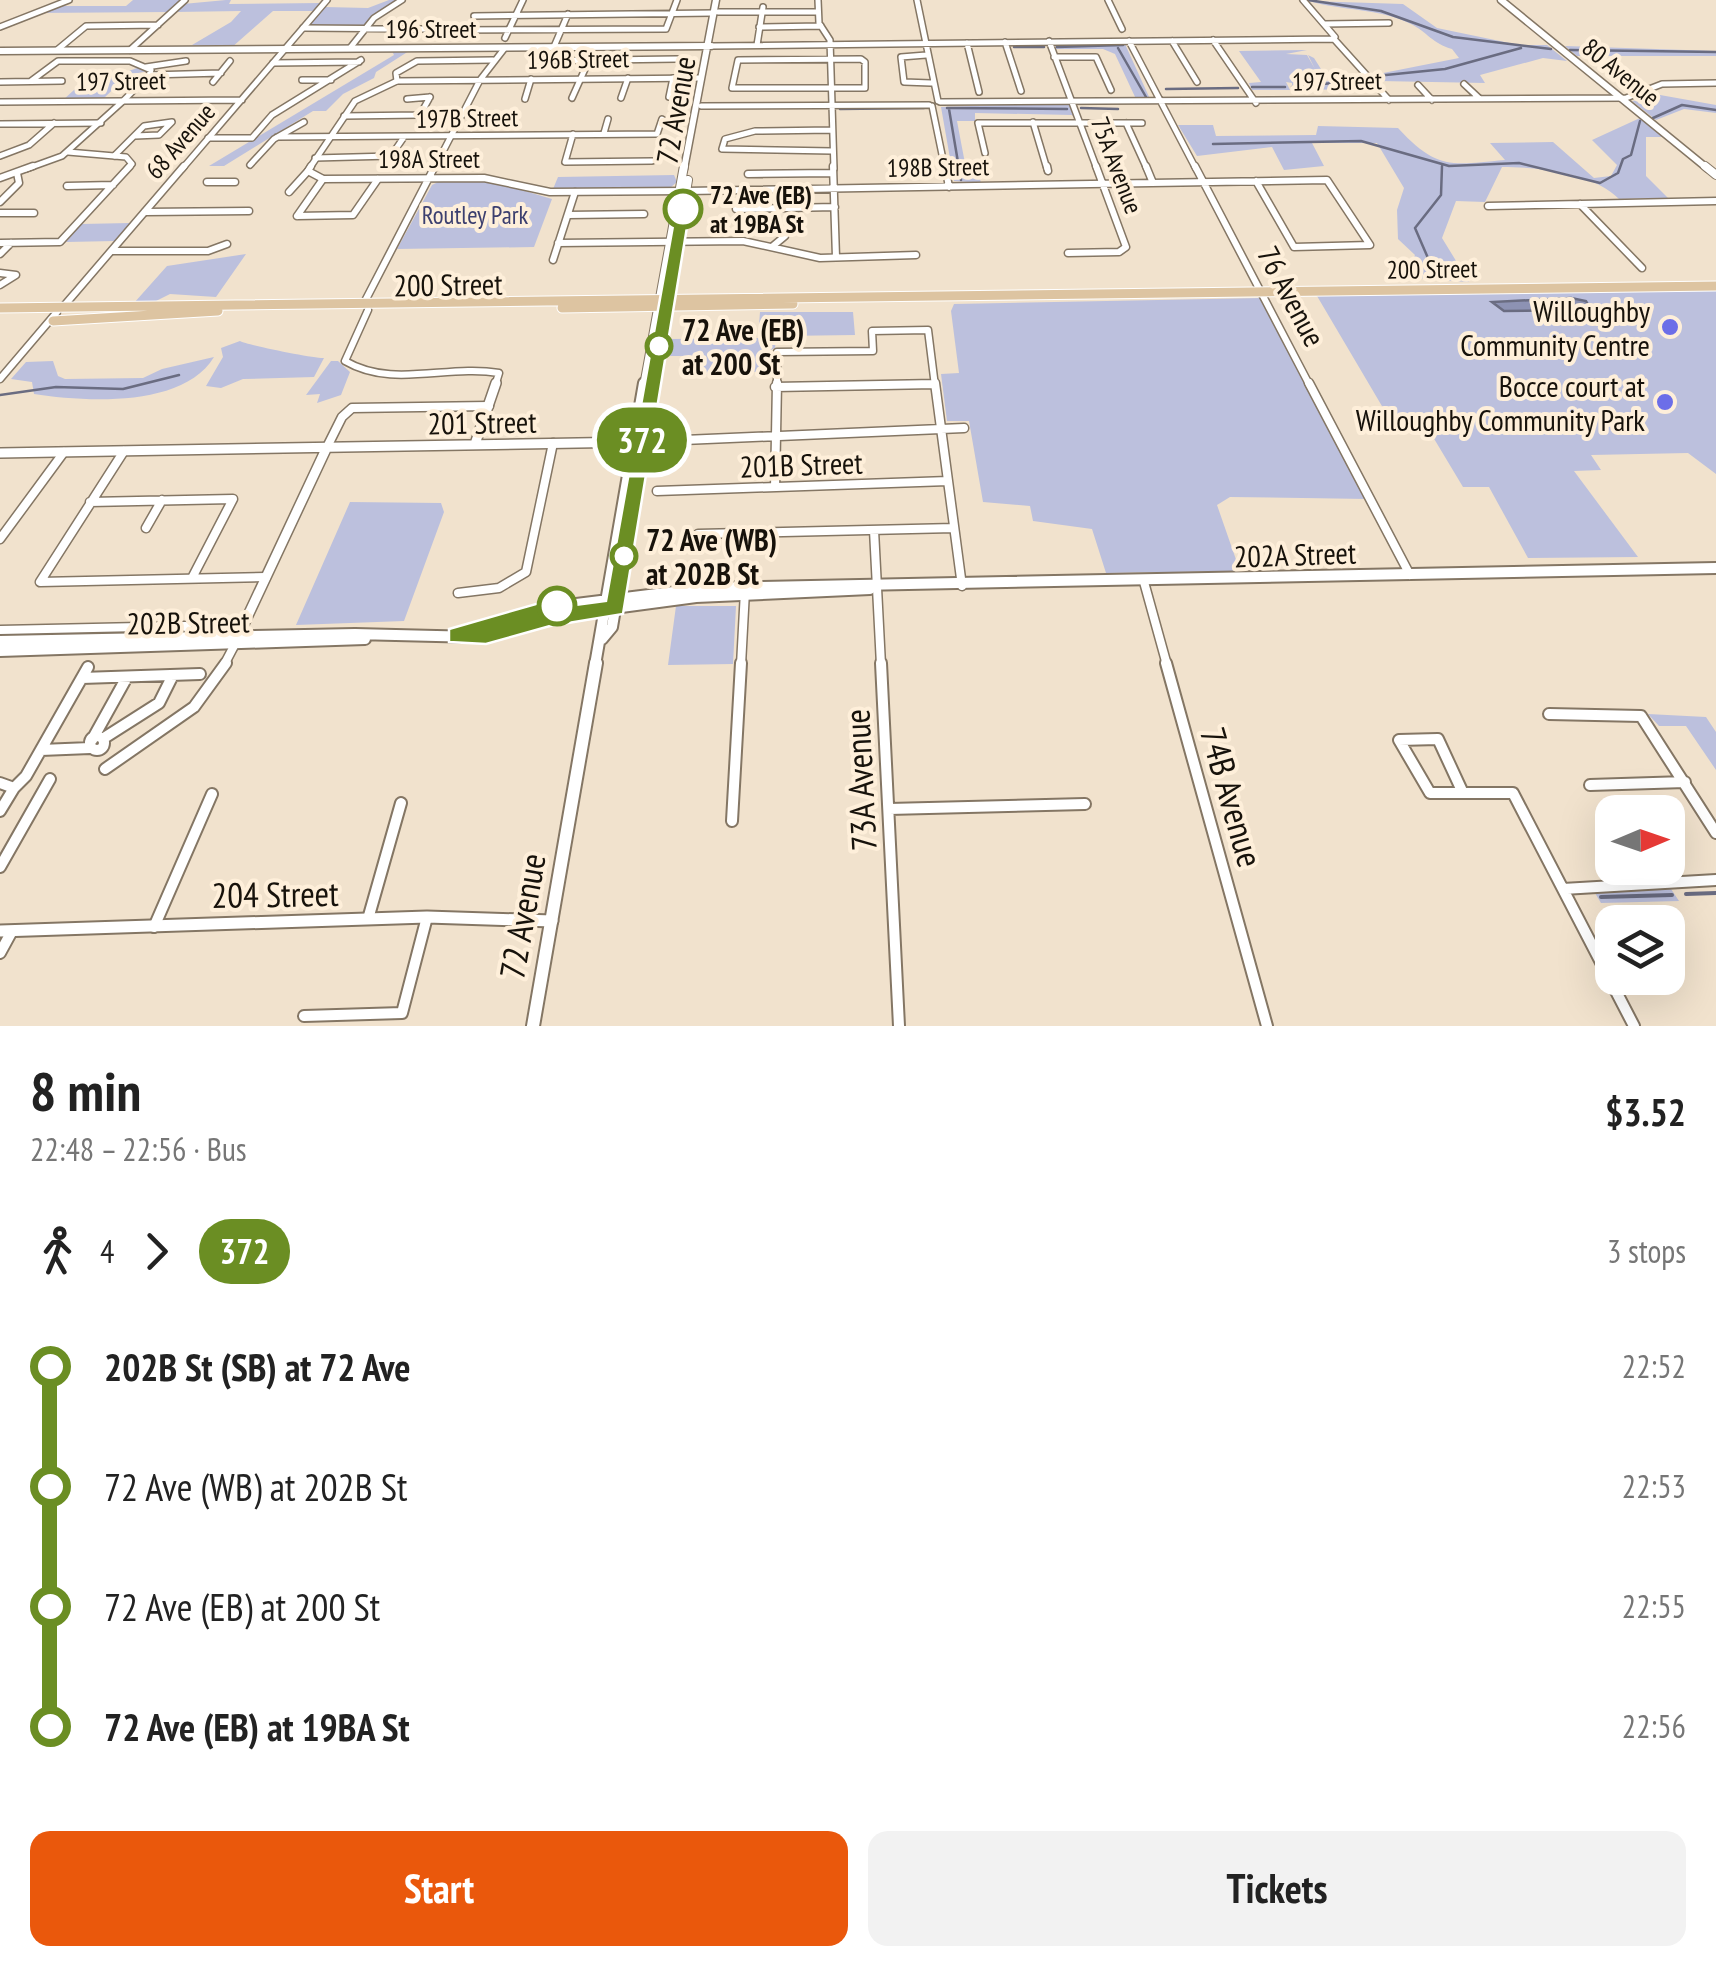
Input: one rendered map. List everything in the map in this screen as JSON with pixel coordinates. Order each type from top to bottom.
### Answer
[{"type":"main road","name":"72 Avenue","points":[[532,1026],[602,640],[612,628],[610,604],[718,0]]},
{"type":"main road","name":"80 Avenue","points":[[1501,0],[1716,175]]},
{"type":"main road","name":"72 Avenue","points":[[700,93],[716,12]]},
{"type":"main road","name":"196 Street","points":[[0,51],[709,46]]},
{"type":"main road","points":[[700,93],[701,106]]},
{"type":"main road","name":"72 Avenue","points":[[683,190],[701,106]]},
{"type":"main road","name":"200 Street","points":[[57,313],[1716,283]]},
{"type":"main road","name":"200 Street","points":[[0,310],[340,310],[366,306]]},
{"type":"main road","name":"202A Street","points":[[610,604],[745,592],[1716,568]]},
{"type":"main road","name":"202B Street","points":[[0,651],[486,635],[610,604]]},
{"type":"main road","name":"202B Street","points":[[0,642],[194,638],[236,642]]},
{"type":"street","points":[[0,28],[69,0]]},
{"type":"street","points":[[130,50],[185,0]]},
{"type":"street","name":"68 Avenue","points":[[0,379],[327,0]]},
{"type":"street","points":[[350,48],[366,27],[402,0]]},
{"type":"street","points":[[505,38],[523,0]]},
{"type":"street","points":[[452,30],[668,28],[676,0]]},
{"type":"street","points":[[818,0],[820,26],[830,44],[836,257]]},
{"type":"street","points":[[917,0],[949,187]]},
{"type":"street","points":[[1108,0],[1122,29]]},
{"type":"street","points":[[1304,0],[1389,100]]},
{"type":"street","points":[[614,13],[617,6]]},
{"type":"street","points":[[757,45],[762,10]]},
{"type":"street","points":[[474,16],[818,12]]},
{"type":"street","points":[[553,49],[568,14]]},
{"type":"street","points":[[1324,24],[1389,23]]},
{"type":"street","points":[[57,50],[86,26],[158,24]]},
{"type":"street","points":[[759,26],[820,26]]},
{"type":"street","points":[[303,28],[430,29]]},
{"type":"street","points":[[924,44],[1334,38]]},
{"type":"street","points":[[1214,40],[1256,102]]},
{"type":"street","name":"76 Avenue","points":[[1129,41],[1410,575]]},
{"type":"street","points":[[1172,41],[1197,82]]},
{"type":"street","points":[[967,42],[979,92]]},
{"type":"street","points":[[1005,42],[1021,91]]},
{"type":"street","name":"75A Avenue","points":[[1048,42],[1126,249],[1068,253]]},
{"type":"street","name":"196 Street","points":[[709,46],[924,44]]},
{"type":"street","points":[[476,444],[499,373],[374,373],[345,361],[366,306],[429,178],[480,80],[501,50]]},
{"type":"street","points":[[926,55],[900,57],[904,82],[931,82]]},
{"type":"street","points":[[1054,57],[1095,57],[1111,90]]},
{"type":"street","points":[[830,59],[864,60],[866,87],[733,89],[737,61],[830,59]]},
{"type":"street","points":[[572,98],[590,60]]},
{"type":"street","points":[[533,61],[677,60]]},
{"type":"street","points":[[0,178],[68,152],[152,72],[130,61],[58,61],[31,81]]},
{"type":"street","points":[[146,67],[165,61],[186,61]]},
{"type":"street","points":[[208,138],[252,138],[269,117],[360,61],[273,63]]},
{"type":"street","points":[[213,82],[230,62]]},
{"type":"street","points":[[289,192],[308,171],[344,116],[366,93],[397,81],[396,73],[415,62],[492,64]]},
{"type":"street","points":[[150,76],[221,73]]},
{"type":"street","points":[[790,77],[793,89]]},
{"type":"street","points":[[621,98],[628,78]]},
{"type":"street","points":[[669,97],[673,78]]},
{"type":"street","name":"196B Street","points":[[397,81],[701,78]]},
{"type":"street","points":[[525,99],[530,79]]},
{"type":"street","points":[[302,80],[331,80]]},
{"type":"street","points":[[0,82],[62,81]]},
{"type":"street","name":"197 Street","points":[[701,106],[1622,98],[1638,96],[1662,84],[1716,83]]},
{"type":"street","points":[[1418,84],[1432,100]]},
{"type":"street","points":[[1464,84],[1480,99]]},
{"type":"street","points":[[755,106],[756,89]]},
{"type":"street","points":[[344,116],[420,115],[430,97],[407,98]]},
{"type":"street","name":"197 Street","points":[[0,102],[242,100]]},
{"type":"street","points":[[285,100],[294,102]]},
{"type":"street","points":[[604,133],[608,119]]},
{"type":"street","name":"197B Street","points":[[278,137],[658,134],[662,119]]},
{"type":"street","points":[[114,156],[135,136],[150,122],[172,122],[160,134],[135,136]]},
{"type":"street","points":[[250,165],[278,137],[304,122]]},
{"type":"street","points":[[1033,122],[1048,171]]},
{"type":"street","points":[[0,156],[27,147],[54,123]]},
{"type":"street","points":[[0,124],[101,123]]},
{"type":"street","points":[[985,153],[978,123],[1142,123]]},
{"type":"street","points":[[1126,123],[1153,183]]},
{"type":"street","points":[[832,130],[753,131],[725,139],[724,152],[832,151]]},
{"type":"street","points":[[573,134],[565,162],[652,161]]},
{"type":"street","points":[[315,158],[391,156],[404,136]]},
{"type":"street","points":[[0,243],[60,242],[132,164],[114,156],[68,152]]},
{"type":"street","points":[[580,177],[585,162]]},
{"type":"street","points":[[1705,166],[1716,166]]},
{"type":"street","name":"198A Street","points":[[308,171],[324,179],[492,178],[550,192]]},
{"type":"street","points":[[748,174],[833,173]]},
{"type":"street","points":[[0,202],[19,183],[17,174]]},
{"type":"street","points":[[324,179],[297,216],[354,216],[378,178]]},
{"type":"street","name":"198B Street","points":[[550,192],[1326,180],[1370,245],[1294,247],[1256,182]]},
{"type":"street","points":[[207,182],[235,182]]},
{"type":"street","points":[[68,186],[113,185]]},
{"type":"street","points":[[553,260],[576,192]]},
{"type":"street","points":[[1488,206],[1716,201]]},
{"type":"street","points":[[1580,204],[1642,268]]},
{"type":"street","points":[[736,209],[835,207]]},
{"type":"street","points":[[145,212],[249,210]]},
{"type":"street","points":[[0,213],[34,213]]},
{"type":"street","points":[[568,215],[644,214]]},
{"type":"street","points":[[773,246],[785,236]]},
{"type":"street","points":[[558,244],[743,241],[804,256],[916,255]]},
{"type":"street","points":[[0,254],[11,243]]},
{"type":"street","points":[[112,251],[208,251],[227,244]]},
{"type":"street","points":[[0,273],[16,276],[0,285]]},
{"type":"street","points":[[775,488],[777,352],[873,351],[872,331],[928,330],[962,586]]},
{"type":"street","points":[[776,387],[935,384]]},
{"type":"street","points":[[105,769],[191,713],[212,690],[327,447],[349,410],[489,406]]},
{"type":"street","name":"201 Street","points":[[0,453],[638,442],[964,428]]},
{"type":"street","points":[[458,593],[499,588],[526,572],[553,443]]},
{"type":"street","points":[[124,451],[40,582],[266,577]]},
{"type":"street","points":[[0,539],[64,452]]},
{"type":"street","name":"201B Street","points":[[656,491],[948,480]]},
{"type":"street","points":[[90,502],[233,499],[192,578]]},
{"type":"street","points":[[146,528],[162,500]]},
{"type":"street","points":[[698,534],[954,528]]},
{"type":"street","name":"73A Avenue","points":[[874,530],[899,1026]]},
{"type":"street","name":"74B Avenue","points":[[1144,582],[1267,1026]]},
{"type":"street","points":[[732,821],[745,592]]},
{"type":"street","name":"202B Street","points":[[0,630],[186,626],[194,638]]},
{"type":"street","points":[[0,811],[88,667]]},
{"type":"street","points":[[82,678],[200,674]]},
{"type":"street","points":[[40,750],[97,743],[158,702],[173,675]]},
{"type":"street","points":[[97,743],[127,677]]},
{"type":"street","points":[[1549,714],[1642,716],[1716,833]]},
{"type":"street","points":[[1463,793],[1438,739],[1399,740],[1430,793],[1463,793],[1513,793],[1634,1026]]},
{"type":"street","points":[[97,743],[116,760]]},
{"type":"street","points":[[0,866],[50,779]]},
{"type":"street","points":[[1590,785],[1685,782]]},
{"type":"street","points":[[0,783],[14,788]]},
{"type":"street","points":[[154,927],[212,794]]},
{"type":"street","points":[[368,922],[401,803]]},
{"type":"street","points":[[889,810],[1085,804]]},
{"type":"street","points":[[1563,889],[1716,880]]},
{"type":"street","points":[[304,1016],[402,1014],[427,917]]},
{"type":"street","name":"204 Street","points":[[6,931],[368,922],[427,917],[552,920]]},
{"type":"street","points":[[0,954],[6,931]]},
{"type":"green space","points":[[133,0],[183,0],[169,12],[33,13],[55,6],[126,6]]},
{"type":"green space","points":[[231,0],[229,4],[321,3],[314,11],[273,11],[231,48],[192,45],[231,22],[241,11],[175,12],[183,4]]},
{"type":"green space","points":[[399,0],[365,26],[308,26],[325,7],[368,8]]},
{"type":"green space","points":[[1309,1],[1403,4],[1437,28],[1519,45],[1547,45],[1567,61],[1543,58],[1480,75],[1485,83],[1379,81],[1373,75],[1459,58],[1452,49],[1399,19]]},
{"type":"green space","points":[[1125,44],[1150,99],[1136,99],[1115,54],[1103,49],[1056,49],[1055,45]]},
{"type":"green space","points":[[1565,46],[1716,51],[1716,56],[1577,56]]},
{"type":"green space","points":[[1307,50],[1286,54],[1307,55],[1315,69],[1308,55],[1321,69],[1319,79],[1304,84],[1364,77],[1375,89],[1292,90],[1292,83],[1286,82],[1290,90],[1252,90],[1249,83],[1261,82],[1239,51]]},
{"type":"green space","points":[[392,51],[409,51],[376,72],[374,78],[343,94],[326,111],[313,111],[224,166],[209,166],[394,55]]},
{"type":"green space","points":[[140,67],[148,71],[128,75],[104,98],[120,98],[63,100],[96,70],[123,73]]},
{"type":"green space","points":[[1649,93],[1716,105],[1716,113],[1684,109],[1656,120],[1632,101],[1649,99]]},
{"type":"green space","points":[[1070,103],[1077,121],[1072,115],[975,113],[975,121],[957,121],[967,174],[979,175],[981,183],[954,181],[941,107]]},
{"type":"green space","points":[[1640,118],[1664,137],[1646,137],[1646,176],[1668,198],[1619,199],[1580,177],[1502,167],[1485,202],[1456,201],[1442,238],[1469,282],[1423,279],[1409,267],[1415,255],[1398,239],[1397,210],[1404,188],[1377,143],[1312,143],[1324,166],[1284,170],[1272,147],[1197,156],[1178,125],[1213,125],[1216,136],[1316,135],[1318,126],[1398,128],[1434,158],[1457,163],[1505,160],[1490,143],[1553,142],[1594,178],[1611,176],[1617,165],[1592,140]]},
{"type":"green space","points":[[674,175],[677,182],[671,187],[553,189],[558,177]]},
{"type":"green space","name":"Routley Park","points":[[440,181],[494,182],[552,199],[534,247],[397,249],[432,185]]},
{"type":"green space","points":[[130,223],[115,241],[66,242],[81,224]]},
{"type":"green space","points":[[246,254],[216,297],[170,294],[152,303],[134,303],[167,266]]},
{"type":"green space","points":[[1716,288],[1716,474],[1688,453],[1591,455],[1601,470],[1574,471],[1638,557],[1528,558],[1489,487],[1463,487],[1421,417],[1389,418],[1317,296]]},
{"type":"green space","points":[[1261,298],[1368,499],[1230,497],[1217,505],[1240,571],[1106,573],[1092,529],[1033,521],[1030,506],[983,502],[969,421],[947,421],[941,374],[959,373],[951,311],[954,304]]},
{"type":"green space","points":[[760,312],[853,312],[855,335],[776,337],[775,348],[764,353],[768,371],[683,377],[686,356],[670,356],[671,339],[758,338]]},
{"type":"green space","points":[[240,341],[324,358],[314,377],[243,379],[221,388],[206,386],[223,357],[221,348]]},
{"type":"green space","points":[[214,357],[199,374],[180,385],[132,398],[80,399],[34,394],[32,382],[11,379],[26,362],[53,361],[58,376],[65,379],[143,378],[162,369]]},
{"type":"green space","points":[[331,361],[338,361],[350,372],[341,395],[317,403],[320,394],[306,395]]},
{"type":"green space","points":[[350,502],[441,503],[444,512],[404,621],[296,625]]},
{"type":"green space","points":[[676,606],[736,606],[733,664],[668,665]]},
{"type":"green space","points":[[1648,714],[1706,717],[1716,732],[1716,770],[1686,726],[1659,726]]},
{"type":"green space","points":[[1671,889],[1679,901],[1601,903],[1595,893]]},
{"type":"shaded area","points":[[1571,298],[1586,301],[1591,310],[1504,311],[1492,302]]},
{"type":"waterway","points":[[1308,0],[1381,11],[1453,37],[1551,49]]},
{"type":"waterway","points":[[1057,47],[1123,45]]},
{"type":"waterway","points":[[1014,47],[1044,47]]},
{"type":"waterway","points":[[1118,48],[1146,97]]},
{"type":"waterway","points":[[1376,76],[1445,69],[1521,48]]},
{"type":"waterway","points":[[1570,50],[1716,52]]},
{"type":"waterway","points":[[1292,87],[1364,80]]},
{"type":"waterway","points":[[1252,87],[1285,87]]},
{"type":"waterway","points":[[1166,89],[1238,88]]},
{"type":"waterway","points":[[1653,118],[1682,105],[1716,110]]},
{"type":"waterway","points":[[840,109],[924,108]]},
{"type":"waterway","points":[[947,108],[1067,109]]},
{"type":"waterway","points":[[1081,108],[1118,109]]},
{"type":"waterway","points":[[949,109],[961,180]]},
{"type":"waterway","points":[[1213,144],[1361,141],[1449,166],[1519,163],[1600,183],[1618,173],[1623,159],[1631,155],[1640,121]]},
{"type":"waterway","points":[[1431,265],[1415,228],[1441,195],[1442,166]]},
{"type":"waterway","points":[[0,395],[56,387],[123,389],[179,375]]},
{"type":"waterway","points":[[1686,894],[1716,893]]},
{"type":"waterway","points":[[1601,897],[1672,895]]},
{"type":"bus line","name":"372","points":[[557,606],[457,636],[478,637],[550,617],[615,608],[683,209]]},
{"type":"place","name":"72 Ave (EB) at 19BA St","points":[[683,209]]},
{"type":"place","name":"Willoughby Community Centre","points":[[1670,327]]},
{"type":"place","name":"72 Ave (EB) at 200 St","points":[[659,346]]},
{"type":"place","name":"Bocce court at Willoughby Community Park","points":[[1665,402]]},
{"type":"place","name":"72 Ave (WB) at 202B St","points":[[624,556]]}]
